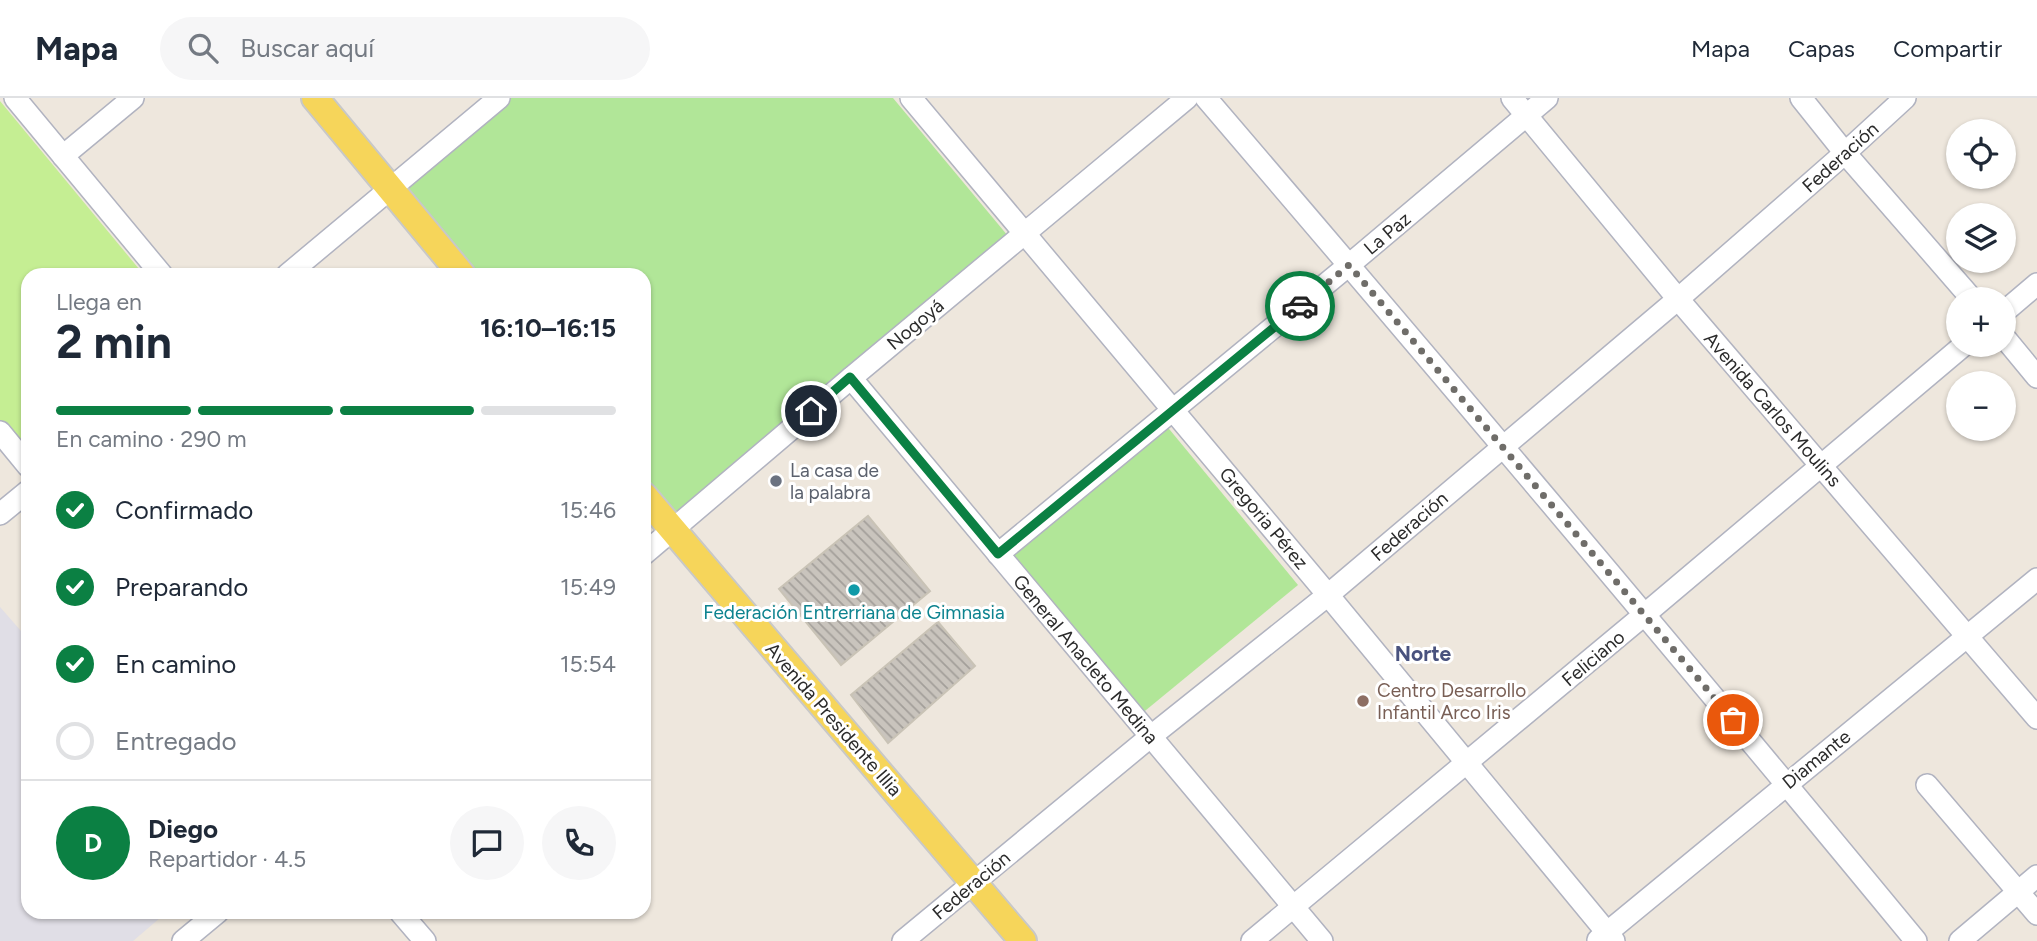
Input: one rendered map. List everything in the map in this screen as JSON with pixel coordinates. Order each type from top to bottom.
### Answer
[{"type":"main road","points":[[315,98],[456,268]]},
{"type":"main road","name":"Avenida Presidente Illia","points":[[651,504],[1023,941]]},
{"type":"street","points":[[15,98],[156,268]]},
{"type":"street","points":[[63,156],[133,98]]},
{"type":"street","points":[[295,268],[499,98]]},
{"type":"street","name":"Gregoria Pérez","points":[[911,98],[1328,595],[1605,938]]},
{"type":"street","name":"Nogoyá","points":[[651,548],[850,377],[1188,98]]},
{"type":"street","points":[[1206,98],[1786,783],[1916,941]]},
{"type":"street","name":"Avenida Carlos Moulins","points":[[1511,98],[1678,299],[2037,718]]},
{"type":"street","name":"La Paz","points":[[998,554],[1547,98]]},
{"type":"street","points":[[1801,98],[1962,287]]},
{"type":"street","name":"Federación","points":[[903,941],[1150,737],[1328,595],[1678,299],[1905,98]]},
{"type":"street","points":[[2016,302],[2037,284]]},
{"type":"street","points":[[2016,352],[2037,377]]},
{"type":"street","name":"Feliciano","points":[[1252,941],[1950,357]]},
{"type":"street","name":"General Anacleto Medina","points":[[850,377],[1322,941]]},
{"type":"street","points":[[0,432],[21,458]]},
{"type":"street","points":[[0,514],[21,497]]},
{"type":"street","name":"Diamante","points":[[1605,938],[1786,783],[2037,579]]},
{"type":"street","points":[[1927,785],[2037,914]]},
{"type":"street","points":[[1960,941],[2037,876]]},
{"type":"street","points":[[183,941],[210,919]]},
{"type":"street","points":[[406,919],[425,941]]},
{"type":"shaded area","points":[[0,607],[21,631],[21,919],[159,919],[133,941],[0,941]]},
{"type":"green space","points":[[493,98],[893,98],[1008,236],[676,512],[651,482],[651,268],[471,268],[397,178]]},
{"type":"green space","points":[[0,101],[138,268],[21,268],[21,446],[0,422]]},
{"type":"green space","points":[[1165,424],[1298,585],[1140,715],[1007,554]]},
{"type":"building","name":"Federación Entrerriana de Gimnasia","points":[[868,516],[930,591],[841,665],[779,589]]},
{"type":"building","points":[[938,622],[975,666],[888,743],[851,695]]},
{"type":"way so far","points":[[1300,306],[1349,265],[1733,720]]},
{"type":"place","name":"La casa de la palabra","points":[[776,481]]},
{"type":"place","name":"Federación Entrerriana de Gimnasia","points":[[854,590]]},
{"type":"place","name":"Centro Desarrollo Infantil Arco Iris","points":[[1363,701]]},
{"type":"district","name":"Norte","points":[[1423,654]]},
{"type":"route","points":[[811,411],[850,377],[998,554],[1300,306]]}]
